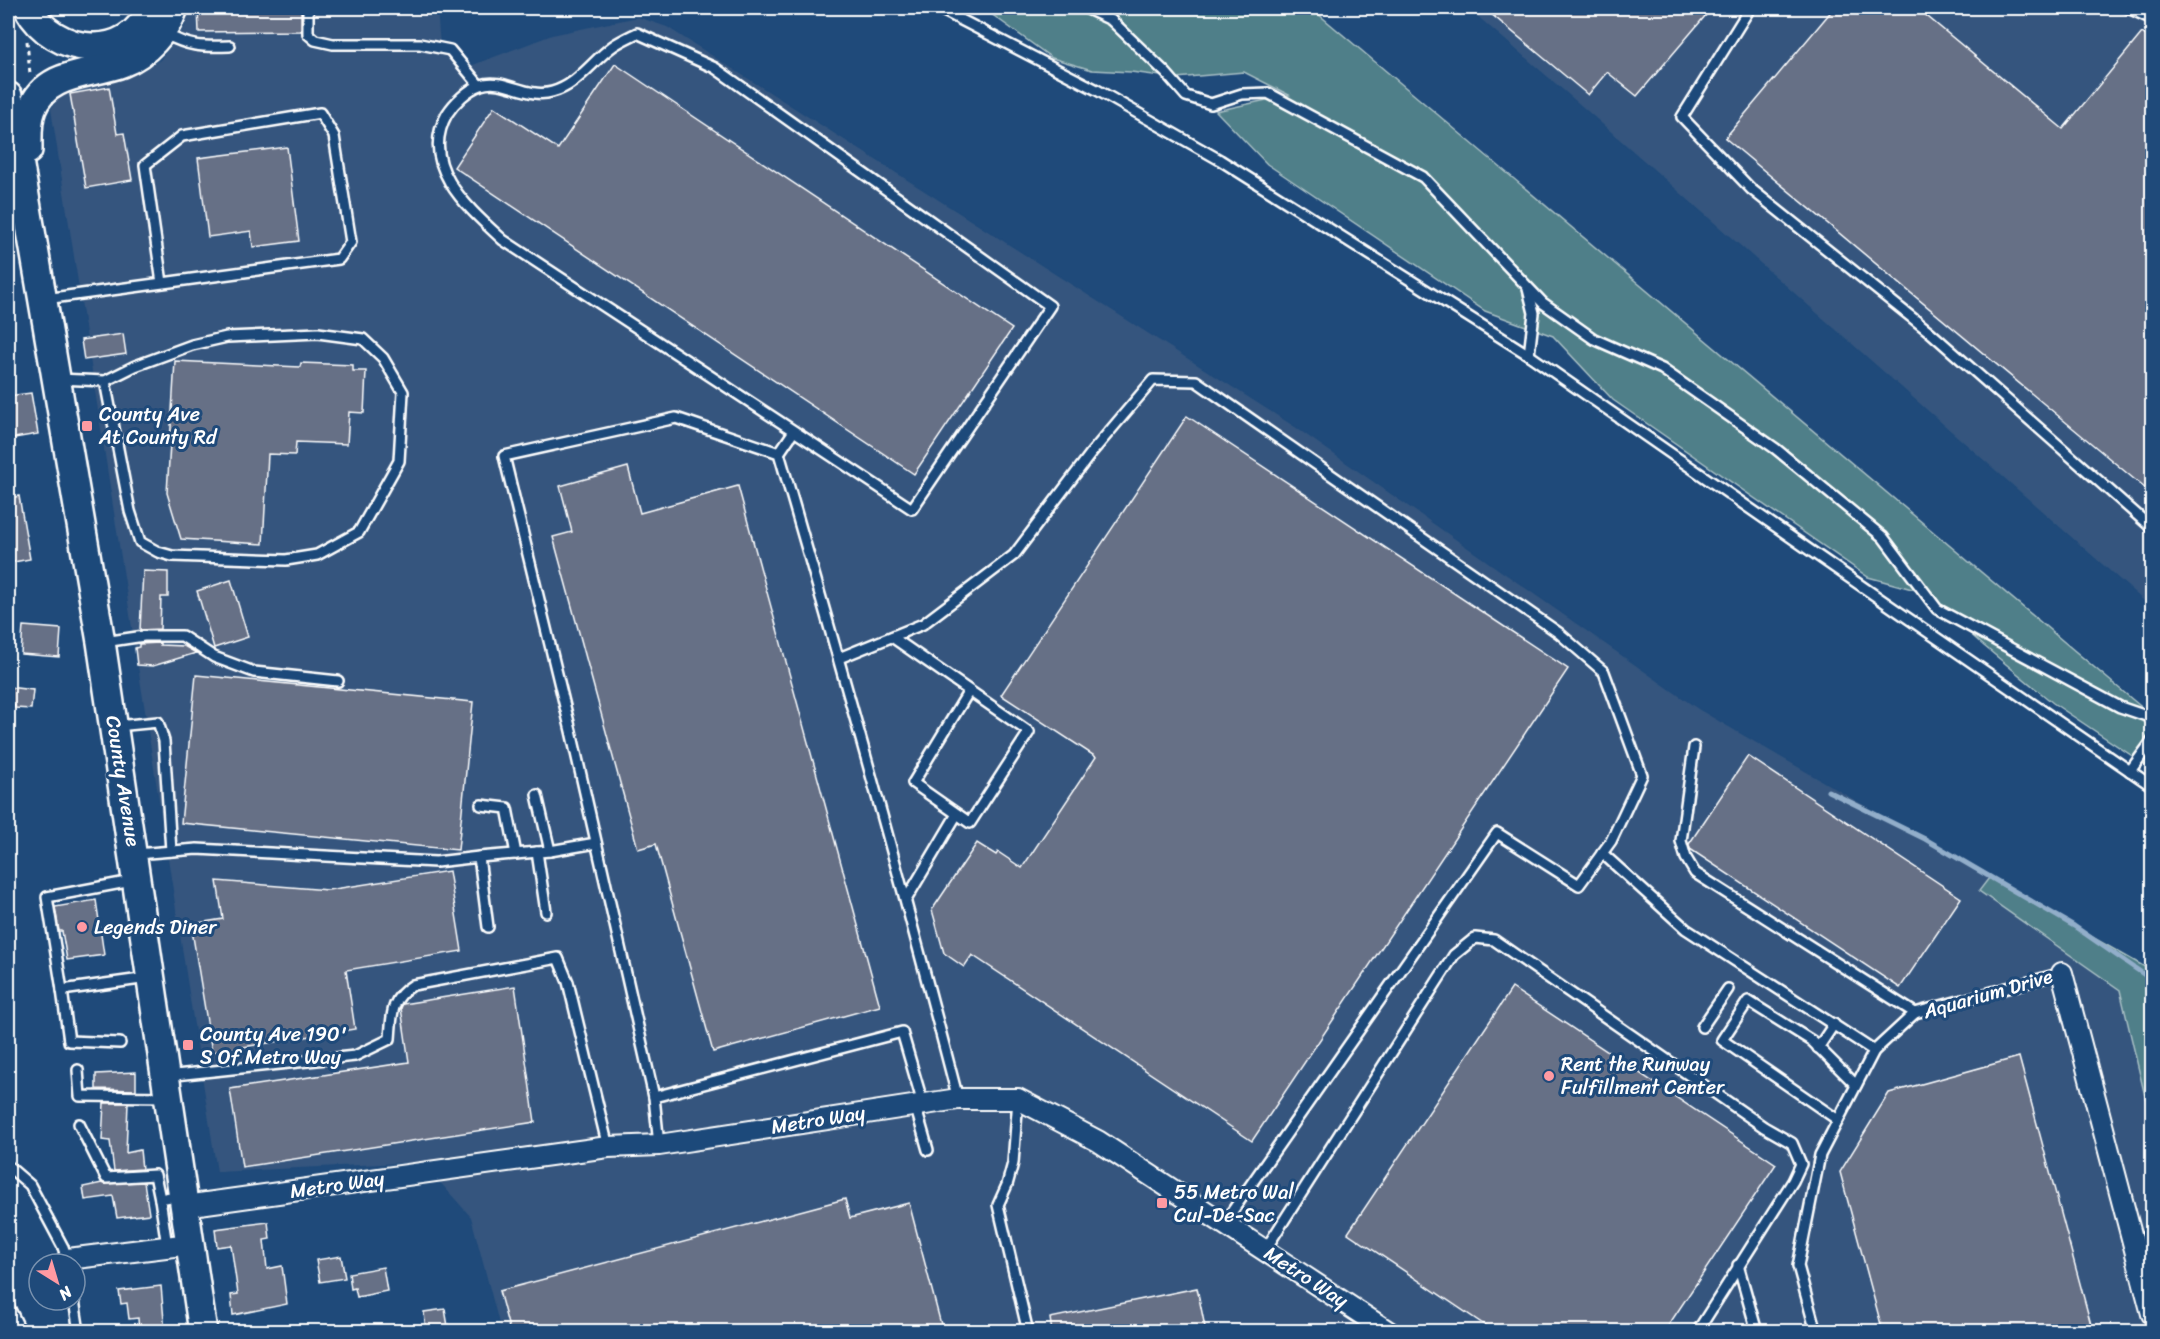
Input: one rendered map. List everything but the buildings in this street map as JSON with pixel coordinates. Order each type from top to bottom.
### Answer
[{"type":"main road","points":[[27,21],[38,23],[51,35],[66,42],[85,47],[107,45],[124,39],[143,23],[171,16],[174,8]]},
{"type":"main road","points":[[31,232],[28,126],[30,112],[38,96],[63,78],[121,63],[136,56],[148,46],[156,20]]},
{"type":"main road","points":[[8,96],[31,232]]},
{"type":"main road","points":[[8,204],[24,266],[51,347]]},
{"type":"main road","name":"County Avenue","points":[[31,232],[101,642],[136,867],[168,1087],[171,1184],[179,1245],[203,1332]]},
{"type":"street","name":"Aquarium Drive","points":[[2062,973],[2152,1314]]},
{"type":"street","name":"Metro Way","points":[[171,1184],[608,1147],[659,1145],[958,1099],[1018,1099],[1098,1142],[1389,1332]]},
{"type":"street","points":[[87,1259],[179,1245]]},
{"type":"lane","points":[[308,8],[308,34],[315,40],[333,44],[420,44],[450,50],[479,85]]},
{"type":"lane","points":[[938,8],[1097,90],[1220,160],[1529,355],[2152,786]]},
{"type":"lane","points":[[1085,8],[1111,20],[1166,73],[1186,96],[1211,104],[1242,94],[1268,93],[1423,177],[1543,303],[1594,339],[1662,369],[1776,449],[1883,537],[1937,609],[2120,707],[2152,718]]},
{"type":"lane","points":[[1750,8],[1682,117],[1751,189],[1930,332],[2152,528]]},
{"type":"lane","points":[[2128,8],[2152,19]]},
{"type":"lane","points":[[156,20],[178,40],[199,47],[230,46]]},
{"type":"lane","points":[[637,33],[714,68],[1050,306],[912,509],[794,431],[502,240],[468,208],[448,180],[440,158],[438,140],[442,124],[453,103],[479,85],[497,82],[512,89],[532,93],[551,92],[569,86],[612,46],[637,33]]},
{"type":"lane","points":[[42,299],[162,283],[339,259],[351,242],[334,136],[320,113],[182,136],[145,165],[162,283]]},
{"type":"lane","points":[[1528,287],[1533,313],[1529,355]]},
{"type":"lane","points":[[56,379],[105,381],[135,366],[192,345],[227,337],[318,333],[363,339],[383,358],[403,392],[399,461],[359,532],[317,555],[286,560],[172,556],[158,552],[140,542],[130,511],[105,381]]},
{"type":"lane","points":[[839,658],[923,624],[1014,555],[1092,452],[1153,380],[1196,381],[1559,633],[1604,672],[1641,775],[1611,841],[1579,885],[1497,833],[1224,1223]]},
{"type":"lane","points":[[659,1145],[654,1097],[504,456],[676,418],[779,453]]},
{"type":"lane","points":[[779,453],[794,431]]},
{"type":"lane","points":[[779,453],[839,658],[958,1099]]},
{"type":"lane","points":[[101,642],[144,636],[182,636],[214,657],[254,672],[338,681]]},
{"type":"lane","points":[[892,637],[1029,732],[970,823],[913,783],[969,691]]},
{"type":"lane","points":[[114,727],[158,722],[164,741],[171,851]]},
{"type":"lane","points":[[2130,771],[2152,741]]},
{"type":"lane","points":[[1694,747],[1681,841],[1686,858],[1695,873],[1915,1013]]},
{"type":"lane","points":[[537,795],[550,851]]},
{"type":"lane","points":[[481,805],[507,808],[516,854]]},
{"type":"lane","points":[[906,900],[957,814]]},
{"type":"lane","points":[[120,1043],[69,1041],[47,897],[136,867],[171,851],[197,849],[436,862],[550,851],[596,843]]},
{"type":"lane","points":[[537,852],[546,912]]},
{"type":"lane","points":[[1602,853],[1686,929],[1874,1051]]},
{"type":"lane","points":[[479,857],[488,927]]},
{"type":"lane","points":[[1265,1250],[1454,955],[1475,939],[1494,940],[1764,1127],[1792,1143],[1801,1164],[1793,1181],[1697,1332]]},
{"type":"lane","points":[[78,1070],[80,1096],[168,1087],[355,1056],[390,1039],[392,1012],[401,993],[413,985],[558,958],[568,981],[608,1147]]},
{"type":"lane","name":"Aquarium Drive","points":[[1816,1332],[1798,1266],[1820,1155],[1874,1051],[1915,1013],[2062,973]]},
{"type":"lane","points":[[62,990],[152,977]]},
{"type":"lane","points":[[1702,1027],[1728,989]]},
{"type":"lane","points":[[1838,1120],[1722,1040],[1748,1001],[1812,1041],[1856,1085]]},
{"type":"lane","points":[[1818,1048],[1834,1024]]},
{"type":"lane","points":[[654,1097],[903,1032],[928,1150]]},
{"type":"lane","points":[[1018,1099],[1013,1163],[998,1205],[1028,1332]]},
{"type":"lane","points":[[79,1124],[106,1178],[171,1184]]},
{"type":"lane","points":[[8,1166],[30,1185],[65,1252]]},
{"type":"lane","points":[[1738,1265],[1757,1332]]},
{"type":"lane","points":[[8,1305],[21,1332]]},
{"type":"lane","points":[[76,1312],[79,1332]]},
{"type":"path","points":[[27,21],[31,81]]},
{"type":"shaded area","points":[[186,8],[437,8],[440,46],[465,68],[552,35],[638,17],[667,27],[1295,427],[1698,709],[1989,878],[1980,891],[2120,990],[2152,1126],[2152,1331],[501,1331],[471,1217],[422,1162],[217,1172],[51,109],[63,91],[127,78],[160,60],[185,26]]},
{"type":"shaded area","points":[[1468,8],[2152,8],[2152,608],[1584,108]]},
{"type":"green space","points":[[983,8],[1311,8],[2152,716],[2152,769],[2053,703],[1923,592],[1868,577],[1613,400],[1553,336],[1485,311],[1267,164],[1216,111],[1289,95],[1244,72],[1176,78],[1092,70],[1052,58]]},
{"type":"green space","points":[[1989,878],[2152,971],[2152,1126],[2120,990],[1979,891]]},
{"type":"waterway","points":[[1828,791],[1925,839],[2074,926],[2152,980]]},
{"type":"place","name":"County Ave At County Rd","points":[[87,426]]},
{"type":"place","name":"Legends Diner","points":[[82,927]]},
{"type":"place","name":"County Ave 190' S Of Metro Way","points":[[188,1045]]},
{"type":"place","name":"Rent the Runway Fulfillment Center","points":[[1549,1076]]},
{"type":"place","name":"55 Metro Wal Cul-De-Sac","points":[[1162,1203]]}]
